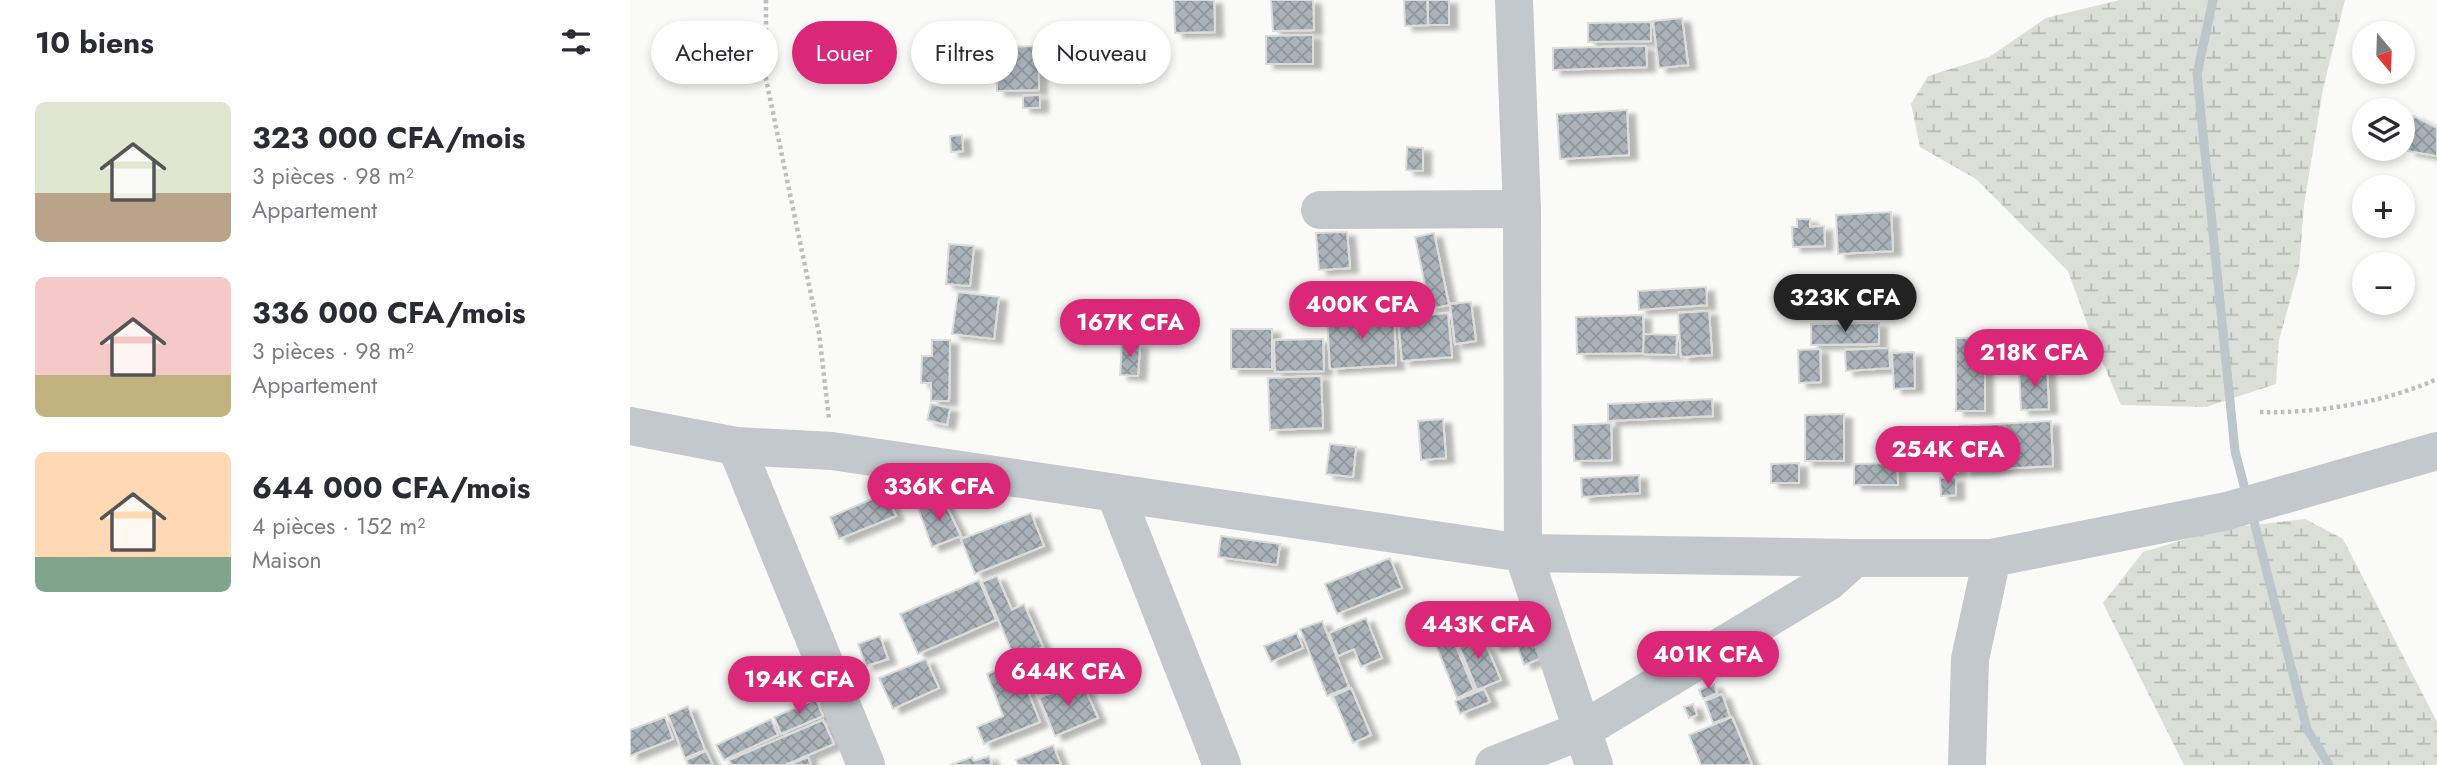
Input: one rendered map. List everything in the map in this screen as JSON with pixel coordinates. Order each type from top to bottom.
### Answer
[{"type":"street","points":[[1514,0],[1522,209],[1523,553],[1588,748]]},
{"type":"street","points":[[1320,210],[1522,209]]},
{"type":"street","points":[[630,426],[737,446],[832,451],[1523,553],[1855,558],[1992,558],[2227,511],[2433,449]]},
{"type":"street","points":[[737,446],[866,765]]},
{"type":"street","points":[[1115,493],[1222,765]]},
{"type":"street","points":[[1494,765],[1588,748],[1828,582],[1855,558]]},
{"type":"street","points":[[1967,765],[1970,659],[1992,558]]},
{"type":"path","points":[[766,0],[766,79],[819,332],[832,451]]},
{"type":"path","points":[[2260,412],[2299,414],[2360,401],[2437,379]]},
{"type":"green space","points":[[2120,0],[2345,0],[2323,89],[2304,205],[2299,268],[2279,340],[2276,384],[2206,407],[2121,405],[2093,340],[2068,271],[1976,179],[1920,147],[1911,104],[1928,76],[1989,57],[2046,18]]},
{"type":"green space","points":[[2305,519],[2343,539],[2437,722],[2437,765],[2184,765],[2103,603],[2143,552],[2219,529]]},
{"type":"building","points":[[1174,0],[1214,0],[1215,32],[1175,33]]},
{"type":"building","points":[[1271,0],[1313,0],[1314,30],[1273,31]]},
{"type":"building","points":[[1404,0],[1427,0],[1428,25],[1405,26]]},
{"type":"building","points":[[1428,0],[1449,0],[1449,25],[1428,25]]},
{"type":"building","points":[[1682,18],[1688,65],[1659,68],[1653,21]]},
{"type":"building","points":[[1651,22],[1651,41],[1588,42],[1588,23]]},
{"type":"building","points":[[1313,35],[1313,64],[1266,64],[1266,36]]},
{"type":"building","points":[[1018,46],[1032,46],[1032,84],[1039,84],[1039,90],[997,91],[997,84],[1018,84]]},
{"type":"building","points":[[1646,46],[1647,67],[1553,70],[1553,48]]},
{"type":"building","points":[[1040,95],[1040,108],[1023,108],[1023,96]]},
{"type":"building","points":[[1627,110],[1629,155],[1560,159],[1557,114]]},
{"type":"building","points":[[2415,117],[2437,128],[2437,156],[2415,152]]},
{"type":"building","points":[[962,135],[963,151],[951,152],[950,136]]},
{"type":"building","points":[[1407,147],[1423,148],[1423,171],[1406,170]]},
{"type":"building","points":[[1891,212],[1893,251],[1838,254],[1836,215]]},
{"type":"building","points":[[1797,219],[1810,219],[1810,227],[1824,226],[1825,246],[1793,247],[1792,227],[1797,227]]},
{"type":"building","points":[[1347,232],[1350,268],[1319,270],[1316,233]]},
{"type":"building","points":[[1434,233],[1449,305],[1430,309],[1415,237]]},
{"type":"building","points":[[949,244],[974,246],[970,286],[946,284]]},
{"type":"building","points":[[1706,287],[1707,305],[1639,310],[1638,291]]},
{"type":"building","points":[[958,292],[999,297],[994,339],[952,334]]},
{"type":"building","points":[[1471,302],[1476,341],[1455,344],[1450,304]]},
{"type":"building","points":[[1709,311],[1712,355],[1681,357],[1678,313]]},
{"type":"building","points":[[1394,313],[1396,365],[1330,369],[1327,317]]},
{"type":"building","points":[[1448,313],[1452,357],[1402,361],[1398,318]]},
{"type":"building","points":[[1643,315],[1644,353],[1577,354],[1576,317]]},
{"type":"building","points":[[1879,323],[1879,344],[1811,345],[1811,324]]},
{"type":"building","points":[[1231,329],[1272,329],[1272,369],[1231,369]]},
{"type":"building","points":[[2046,332],[2048,363],[2003,367],[2000,336]]},
{"type":"building","points":[[1644,334],[1677,335],[1676,355],[1643,354]]},
{"type":"building","points":[[1956,338],[1985,338],[1985,411],[1956,411]]},
{"type":"building","points":[[1323,339],[1324,371],[1275,372],[1274,340]]},
{"type":"building","points":[[932,340],[950,340],[949,401],[931,401],[931,383],[921,383],[922,356],[932,356]]},
{"type":"building","points":[[1122,343],[1140,344],[1138,376],[1120,375]]},
{"type":"building","points":[[1889,348],[1890,368],[1846,371],[1845,350]]},
{"type":"building","points":[[1820,349],[1821,382],[1799,383],[1798,350]]},
{"type":"building","points":[[1914,352],[1915,388],[1894,389],[1892,353]]},
{"type":"building","points":[[2047,368],[2049,409],[2021,410],[2019,369]]},
{"type":"building","points":[[1321,376],[1323,428],[1270,430],[1268,378]]},
{"type":"building","points":[[1712,399],[1713,416],[1608,421],[1608,404]]},
{"type":"building","points":[[931,404],[950,408],[947,425],[927,420]]},
{"type":"building","points":[[1844,414],[1844,461],[1805,461],[1805,415]]},
{"type":"building","points":[[1443,419],[1446,458],[1421,460],[1418,421]]},
{"type":"building","points":[[2051,421],[2053,466],[1963,471],[1960,426]]},
{"type":"building","points":[[1611,423],[1612,460],[1574,461],[1573,425]]},
{"type":"building","points":[[1330,444],[1356,447],[1353,477],[1326,474]]},
{"type":"building","points":[[1946,457],[1958,457],[1958,472],[1946,472]]},
{"type":"building","points":[[1799,463],[1799,483],[1771,483],[1771,464]]},
{"type":"building","points":[[1897,463],[1898,485],[1854,485],[1854,464]]},
{"type":"building","points":[[1639,475],[1640,493],[1582,497],[1581,478]]},
{"type":"building","points":[[1956,477],[1956,495],[1941,496],[1940,478]]},
{"type":"building","points":[[886,493],[896,516],[839,539],[830,517]]},
{"type":"building","points":[[943,499],[961,536],[932,547],[918,508]]},
{"type":"building","points":[[1031,513],[1044,546],[975,574],[961,539]]},
{"type":"building","points":[[1221,536],[1280,544],[1277,565],[1218,557]]},
{"type":"building","points":[[1390,558],[1402,588],[1337,614],[1325,584]]},
{"type":"building","points":[[997,576],[1012,610],[1024,604],[1043,647],[1015,659],[982,582]]},
{"type":"building","points":[[979,580],[996,620],[918,654],[900,614]]},
{"type":"building","points":[[1474,602],[1483,622],[1435,642],[1426,621]]},
{"type":"building","points":[[1524,611],[1531,635],[1493,647],[1486,623]]},
{"type":"building","points":[[1366,618],[1382,658],[1361,667],[1354,649],[1338,656],[1329,633]]},
{"type":"building","points":[[1322,621],[1349,687],[1327,696],[1300,629]]},
{"type":"building","points":[[1475,630],[1482,647],[1486,645],[1501,680],[1477,690],[1456,639]]},
{"type":"building","points":[[1297,633],[1303,648],[1271,662],[1264,646]]},
{"type":"building","points":[[880,636],[888,659],[866,666],[858,644]]},
{"type":"building","points":[[1534,636],[1542,658],[1524,665],[1516,642]]},
{"type":"building","points":[[1453,639],[1474,690],[1457,698],[1436,645]]},
{"type":"building","points":[[1074,657],[1082,676],[1037,696],[1029,677]]},
{"type":"building","points":[[926,659],[939,688],[893,709],[879,678]]},
{"type":"building","points":[[1016,662],[1040,722],[984,744],[977,727],[1003,716],[987,674]]},
{"type":"building","points":[[1081,680],[1098,718],[1055,736],[1039,698]]},
{"type":"building","points":[[1714,684],[1717,693],[1703,699],[1699,690]]},
{"type":"building","points":[[1351,688],[1371,735],[1353,743],[1333,696]]},
{"type":"building","points":[[1484,689],[1490,702],[1460,714],[1455,701]]},
{"type":"building","points":[[1722,694],[1730,717],[1713,723],[1705,701]]},
{"type":"building","points":[[816,699],[823,716],[781,734],[774,717]]},
{"type":"building","points":[[1693,704],[1697,715],[1689,718],[1684,707]]},
{"type":"building","points":[[688,706],[705,750],[685,758],[668,715]]},
{"type":"building","points":[[665,717],[673,739],[630,756],[630,730]]},
{"type":"building","points":[[1732,717],[1752,765],[1701,765],[1689,735]]},
{"type":"building","points":[[771,719],[778,735],[724,760],[716,745]]},
{"type":"building","points":[[823,720],[834,744],[785,765],[731,765],[729,760]]},
{"type":"building","points":[[1053,745],[1061,765],[1018,765],[1016,760]]},
{"type":"building","points":[[706,751],[713,765],[688,765],[686,760]]},
{"type":"building","points":[[989,756],[992,765],[950,765],[972,757],[974,761]]},
{"type":"building","points":[[808,757],[811,765],[788,765]]},
{"type":"waterway","points":[[2213,0],[2197,74],[2235,451],[2247,497]]},
{"type":"waterway","points":[[2252,514],[2307,729],[2329,765]]}]
